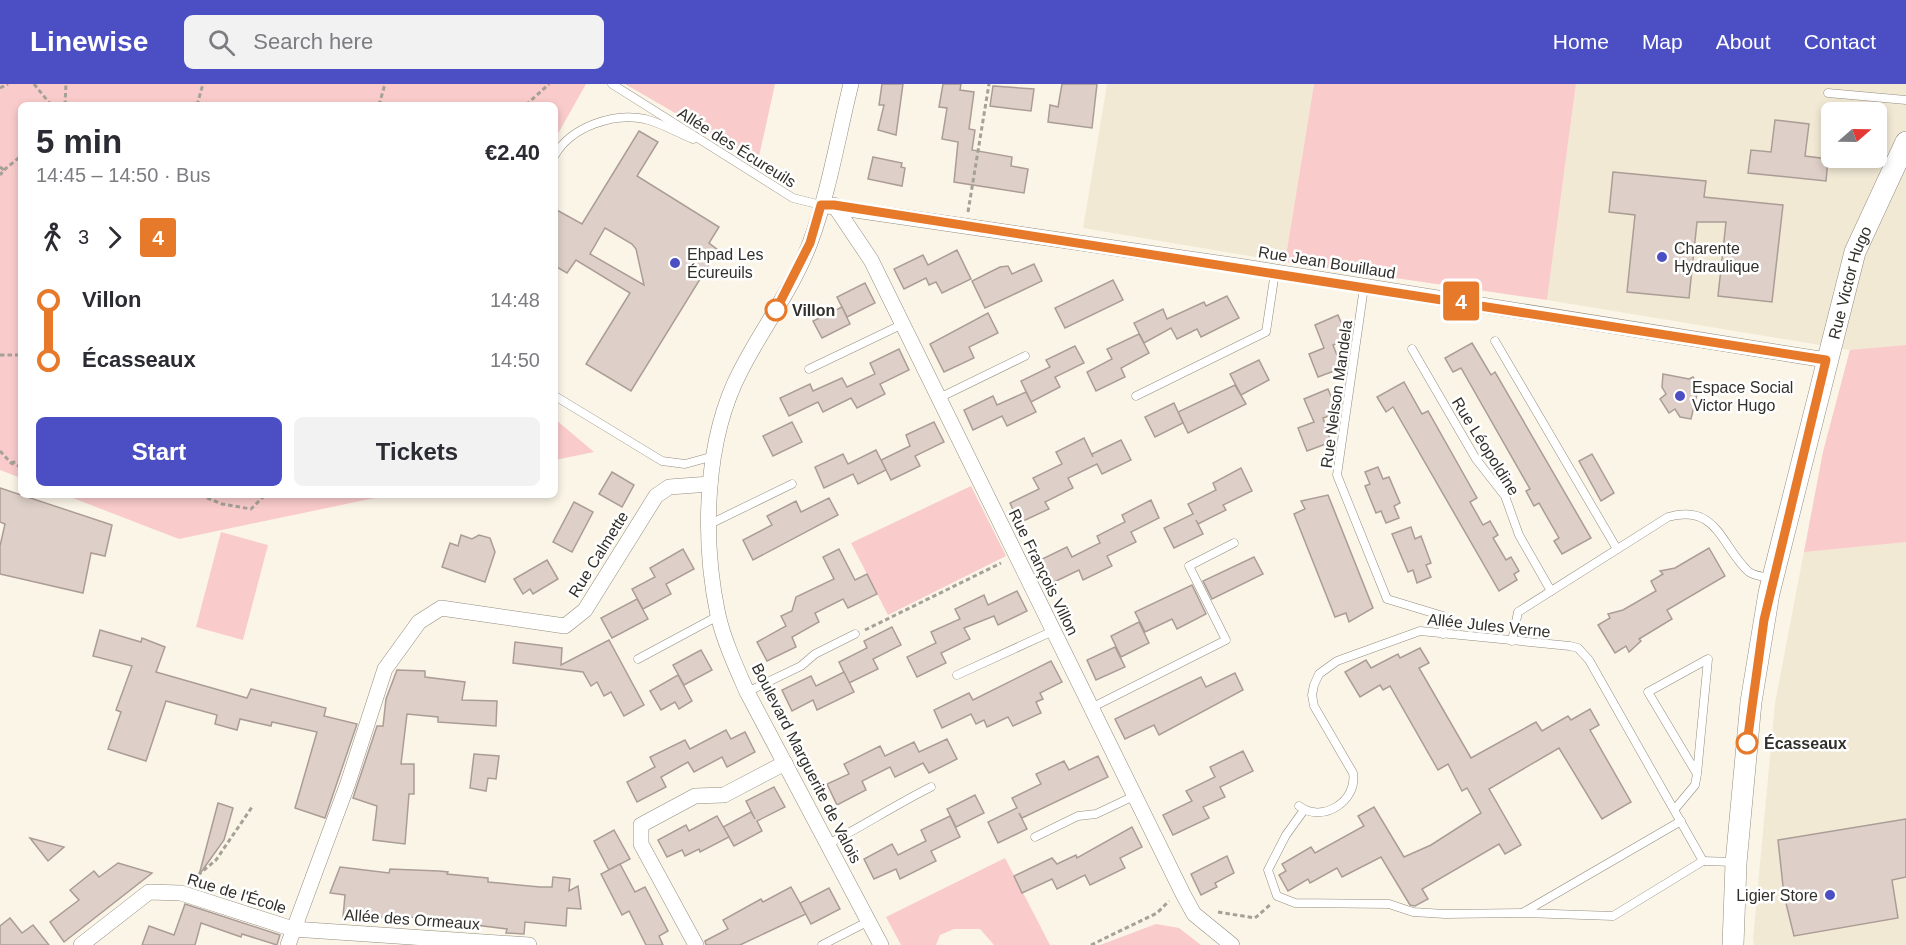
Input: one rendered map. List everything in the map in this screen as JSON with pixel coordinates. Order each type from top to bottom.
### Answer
[{"type":"street","points":[[710,484],[727,401],[740,371],[784,297],[828,205],[851,84]]},
{"type":"street","name":"Rue Victor Hugo","points":[[1733,945],[1736,862],[1751,702],[1773,579],[1826,360],[1855,252],[1906,142]]},
{"type":"street","name":"Rue Victor Hugo","points":[[1884,191],[1904,164]]},
{"type":"street","name":"Rue Jean Bouillaud","points":[[828,205],[1275,272],[1826,360]]},
{"type":"street","name":"Rue François Villon","points":[[828,205],[871,260],[1183,894],[1194,914],[1232,945]]},
{"type":"street","name":"Boulevard Marguerite de Valois","points":[[710,484],[710,524],[718,616],[747,692],[881,945]]},
{"type":"street","name":"Rue Calmette","points":[[288,945],[348,783],[386,669],[419,622],[441,608],[565,626],[585,610],[656,496],[669,487],[710,484]]},
{"type":"street","points":[[696,945],[641,844],[641,825],[695,796],[724,795],[785,763]]},
{"type":"street","name":"Rue de l'École","points":[[81,945],[149,892],[181,893],[294,929]]},
{"type":"street","name":"Allée des Ormeaux","points":[[294,929],[529,945]]},
{"type":"lane","name":"Allée des Écureuils","points":[[612,84],[793,198],[828,205]]},
{"type":"lane","points":[[1828,93],[1906,100]]},
{"type":"lane","points":[[558,149],[562,142],[584,128],[623,118],[645,119],[716,149]]},
{"type":"lane","points":[[1136,396],[1266,332],[1275,272]]},
{"type":"lane","name":"Rue Nelson Mandela","points":[[1364,287],[1337,476],[1387,599],[1443,616],[1443,634]]},
{"type":"lane","points":[[809,369],[903,324]]},
{"type":"lane","points":[[1495,341],[1617,549]]},
{"type":"lane","name":"Rue Léopoldine","points":[[1412,349],[1476,459],[1505,496],[1519,535],[1551,591]]},
{"type":"lane","points":[[939,398],[1025,356]]},
{"type":"lane","points":[[558,398],[662,461],[685,464],[714,456]]},
{"type":"lane","points":[[710,524],[792,484]]},
{"type":"lane","points":[[1512,641],[1518,612],[1668,517],[1680,514],[1694,515],[1720,531],[1749,571],[1773,579]]},
{"type":"lane","points":[[1091,708],[1226,640],[1189,566],[1234,543]]},
{"type":"lane","points":[[639,659],[718,616]]},
{"type":"lane","points":[[957,675],[1053,631]]},
{"type":"lane","name":"Allée Jules Verne","points":[[1277,896],[1270,881],[1270,864],[1301,808],[1316,814],[1324,812],[1345,801],[1354,783],[1344,755],[1314,706],[1312,695],[1319,674],[1337,661],[1420,631],[1570,646],[1584,652],[1703,861]]},
{"type":"lane","points":[[747,692],[801,666],[815,654],[855,634]]},
{"type":"lane","points":[[1675,809],[1695,785],[1708,659],[1648,692],[1696,774]]},
{"type":"lane","points":[[828,844],[931,787]]},
{"type":"lane","points":[[1035,837],[1078,816],[1096,814],[1134,796]]},
{"type":"lane","points":[[1523,913],[1681,821]]},
{"type":"lane","points":[[1277,896],[1295,903],[1389,904],[1413,912],[1613,916],[1703,861],[1736,862]]},
{"type":"lane","points":[[822,945],[869,921]]},
{"type":"path","points":[[0,88],[8,84]]},
{"type":"path","points":[[34,84],[49,102]]},
{"type":"path","points":[[65,102],[66,84]]},
{"type":"path","points":[[198,102],[202,84]]},
{"type":"path","points":[[380,102],[385,84]]},
{"type":"path","points":[[529,102],[549,84]]},
{"type":"path","points":[[966,225],[989,84]]},
{"type":"path","points":[[0,175],[18,158]]},
{"type":"path","points":[[0,167],[4,170]]},
{"type":"path","points":[[0,355],[18,355]]},
{"type":"path","points":[[0,451],[11,463],[18,466]]},
{"type":"path","points":[[11,463],[18,461]]},
{"type":"path","points":[[207,498],[222,504],[251,509],[262,498]]},
{"type":"path","points":[[855,634],[1017,556]]},
{"type":"path","points":[[181,893],[199,872],[216,860],[252,807]]},
{"type":"path","points":[[1090,945],[1157,913],[1163,905],[1183,894]]},
{"type":"path","points":[[1208,910],[1255,918],[1265,912],[1277,896]]},
{"type":"shaded area","points":[[0,84],[586,84],[558,134],[558,102],[18,102],[18,477],[0,470]]},
{"type":"shaded area","points":[[625,84],[775,84],[758,161]]},
{"type":"shaded area","points":[[1107,84],[1314,84],[1285,262],[1083,228]]},
{"type":"shaded area","points":[[1314,84],[1576,84],[1547,300],[1285,262]]},
{"type":"shaded area","points":[[1576,84],[1906,84],[1906,945],[1754,945],[1775,703],[1823,452],[1850,350],[1547,300]]},
{"type":"shaded area","points":[[1906,345],[1906,542],[1804,552],[1823,452],[1850,350]]},
{"type":"shaded area","points":[[558,422],[594,452],[558,459]]},
{"type":"shaded area","points":[[971,486],[1006,556],[888,615],[851,543]]},
{"type":"shaded area","points":[[73,498],[375,498],[179,539]]},
{"type":"shaded area","points":[[221,532],[268,545],[243,640],[196,627]]},
{"type":"shaded area","points":[[1005,858],[1050,945],[994,945],[980,929],[954,929],[940,935],[936,945],[901,945],[886,917]]},
{"type":"shaded area","points":[[1156,924],[1179,928],[1201,945],[1100,945]]},
{"type":"building","points":[[882,84],[903,84],[896,135],[878,130],[884,105],[879,105]]},
{"type":"building","points":[[943,84],[961,84],[960,90],[974,92],[969,129],[975,130],[972,150],[1012,157],[1011,166],[1028,169],[1024,193],[954,182],[958,142],[942,139],[947,108],[939,107]]},
{"type":"building","points":[[1062,84],[1097,84],[1092,128],[1048,122],[1050,105],[1058,107]]},
{"type":"building","points":[[993,86],[1034,89],[1031,111],[990,106]]},
{"type":"building","points":[[1775,120],[1809,124],[1805,156],[1821,158],[1821,168],[1827,168],[1826,181],[1748,173],[1751,150],[1771,152]]},
{"type":"building","name":"Ehpad Les Écureuils","points":[[639,131],[658,142],[637,176],[719,227],[709,243],[718,250],[631,391],[586,364],[630,293],[576,260],[567,273],[558,268],[558,211],[582,224]],"holes":[[[605,228],[632,244],[636,249],[644,285],[590,254]]]},
{"type":"building","points":[[873,157],[902,163],[901,167],[905,168],[902,186],[868,179]]},
{"type":"building","points":[[1613,172],[1706,181],[1704,197],[1783,205],[1772,302],[1718,296],[1726,222],[1697,222],[1689,298],[1627,292],[1635,215],[1609,212]]},
{"type":"building","points":[[957,250],[971,279],[942,293],[936,282],[929,285],[926,278],[904,289],[894,269],[923,255],[928,265]]},
{"type":"building","points":[[1034,264],[1042,281],[985,308],[972,281],[1000,267],[1008,266],[1012,274]]},
{"type":"building","points":[[1113,280],[1123,300],[1065,328],[1055,308]]},
{"type":"building","points":[[865,283],[875,303],[847,317],[837,297]]},
{"type":"building","points":[[1227,296],[1239,318],[1201,337],[1197,329],[1177,339],[1171,328],[1144,343],[1134,323],[1163,309],[1167,319],[1204,302],[1206,306]]},
{"type":"building","points":[[842,307],[850,324],[822,338],[813,321]]},
{"type":"building","points":[[988,313],[998,333],[969,347],[974,358],[944,372],[930,344]]},
{"type":"building","points":[[1338,315],[1348,339],[1333,345],[1342,368],[1318,377],[1309,354],[1324,348],[1315,325]]},
{"type":"building","points":[[1139,334],[1149,353],[1121,368],[1125,377],[1096,391],[1087,372],[1112,359],[1107,349]]},
{"type":"building","points":[[1472,343],[1491,375],[1495,372],[1591,538],[1562,554],[1554,541],[1559,538],[1539,503],[1534,506],[1526,491],[1530,489],[1461,368],[1453,372],[1445,358]]},
{"type":"building","points":[[1075,346],[1084,363],[1055,377],[1060,387],[1031,402],[1021,381],[1050,367],[1046,360]]},
{"type":"building","points":[[899,349],[909,370],[880,384],[885,394],[857,408],[851,398],[823,412],[818,402],[789,416],[780,398],[810,384],[813,391],[842,378],[847,387],[875,374],[870,363]]},
{"type":"building","points":[[1259,360],[1269,380],[1241,395],[1230,374]]},
{"type":"building","name":"Espace Social Victor Hugo","points":[[1663,374],[1689,379],[1693,377],[1702,391],[1697,394],[1691,419],[1680,417],[1675,409],[1669,413],[1660,399],[1666,394],[1662,387]]},
{"type":"building","points":[[1404,382],[1422,414],[1428,411],[1477,498],[1470,502],[1483,525],[1490,521],[1498,535],[1493,538],[1506,560],[1511,557],[1519,571],[1514,574],[1517,580],[1499,591],[1393,407],[1386,412],[1377,397]]},
{"type":"building","points":[[1235,385],[1246,404],[1188,433],[1178,412]]},
{"type":"building","points":[[1328,389],[1338,413],[1323,418],[1331,442],[1307,451],[1298,428],[1314,422],[1304,399]]},
{"type":"building","points":[[1026,392],[1036,412],[1007,426],[1002,416],[973,430],[964,410],[993,396],[997,405]]},
{"type":"building","points":[[1174,403],[1183,423],[1155,437],[1145,417]]},
{"type":"building","points":[[792,422],[802,442],[773,456],[763,436]]},
{"type":"building","points":[[934,422],[944,442],[915,456],[920,466],[891,480],[881,460],[910,446],[906,435]]},
{"type":"building","points":[[1084,438],[1093,457],[1092,454],[1121,440],[1131,460],[1102,474],[1097,464],[1068,478],[1073,488],[1045,502],[1049,509],[1019,523],[1010,503],[1039,489],[1033,478],[1062,464],[1056,452]]},
{"type":"building","points":[[876,450],[886,470],[858,484],[853,474],[824,488],[815,467],[843,454],[848,464]]},
{"type":"building","points":[[1592,454],[1614,493],[1601,501],[1579,461]]},
{"type":"building","points":[[1378,467],[1383,479],[1389,477],[1400,503],[1394,506],[1399,518],[1386,523],[1381,511],[1376,513],[1365,486],[1370,484],[1365,472]]},
{"type":"building","points":[[1241,468],[1252,491],[1223,505],[1226,510],[1198,524],[1203,534],[1174,548],[1164,528],[1193,514],[1188,504],[1216,490],[1213,483]]},
{"type":"building","points":[[612,472],[634,485],[622,507],[599,494]]},
{"type":"building","points":[[0,488],[18,494],[18,498],[30,498],[112,525],[105,556],[91,553],[83,593],[0,574],[0,546],[5,524],[0,522]]},
{"type":"building","points":[[1328,495],[1373,608],[1349,622],[1346,613],[1335,617],[1294,514],[1305,509],[1301,501]]},
{"type":"building","points":[[829,498],[838,515],[753,560],[743,540],[772,525],[767,516],[796,501],[801,512]]},
{"type":"building","points":[[1151,500],[1159,518],[1131,532],[1136,542],[1107,556],[1112,566],[1083,580],[1079,570],[1050,584],[1038,561],[1067,547],[1072,557],[1100,543],[1097,536],[1125,522],[1122,515]]},
{"type":"building","points":[[574,502],[593,512],[572,552],[553,542]]},
{"type":"building","points":[[1411,527],[1415,539],[1421,536],[1431,563],[1426,565],[1431,577],[1417,583],[1413,570],[1408,572],[1392,534]]},
{"type":"building","points":[[461,535],[472,539],[479,535],[490,538],[495,552],[485,582],[442,567],[450,543],[458,546]]},
{"type":"building","points":[[1709,548],[1725,576],[1667,610],[1672,619],[1639,639],[1641,641],[1629,652],[1626,646],[1615,653],[1598,625],[1610,618],[1608,614],[1623,610],[1656,591],[1651,581],[1663,574],[1660,571],[1675,568]]},
{"type":"building","points":[[683,549],[694,569],[666,584],[671,594],[643,609],[632,589],[655,577],[650,568]]},
{"type":"building","points":[[839,549],[855,580],[867,574],[877,594],[848,608],[843,599],[815,613],[819,622],[792,637],[796,647],[767,661],[757,642],[786,626],[781,616],[792,611],[796,597],[834,579],[823,557]]},
{"type":"building","points":[[1254,557],[1263,574],[1212,599],[1203,581]]},
{"type":"building","points":[[547,560],[558,579],[533,594],[530,589],[523,594],[514,579]]},
{"type":"building","points":[[1192,585],[1206,614],[1177,629],[1172,619],[1145,632],[1135,612]]},
{"type":"building","points":[[1017,591],[1027,611],[998,625],[994,616],[964,628],[970,639],[941,653],[946,663],[917,677],[907,657],[936,643],[931,632],[960,619],[955,609],[984,595],[988,605]]},
{"type":"building","points":[[637,599],[648,619],[612,638],[601,618]]},
{"type":"building","points":[[1139,622],[1149,643],[1121,657],[1111,636]]},
{"type":"building","points":[[892,627],[901,645],[873,659],[878,669],[849,683],[839,662],[867,648],[864,641]]},
{"type":"building","points":[[100,630],[141,642],[142,638],[165,647],[156,672],[247,698],[251,689],[326,708],[324,716],[357,724],[325,818],[295,808],[317,732],[272,722],[271,726],[240,719],[237,730],[215,724],[217,715],[166,701],[146,761],[108,749],[121,712],[116,710],[132,666],[93,656]]},
{"type":"building","points":[[609,640],[644,705],[624,716],[611,692],[604,696],[597,682],[591,686],[583,672],[513,663],[515,642],[562,648],[561,665]]},
{"type":"building","points":[[1115,647],[1125,667],[1096,680],[1087,660]]},
{"type":"building","points":[[1420,648],[1429,663],[1419,668],[1471,758],[1536,722],[1542,731],[1568,716],[1571,720],[1590,709],[1599,725],[1590,730],[1631,802],[1602,819],[1559,748],[1489,789],[1521,845],[1505,854],[1499,844],[1422,889],[1428,899],[1415,906],[1410,905],[1381,857],[1342,877],[1337,868],[1310,883],[1308,879],[1288,891],[1279,875],[1286,871],[1282,864],[1311,847],[1315,853],[1364,826],[1358,816],[1374,807],[1404,857],[1431,845],[1481,813],[1467,788],[1462,791],[1448,764],[1438,770],[1390,686],[1383,690],[1380,685],[1360,697],[1345,672],[1366,660],[1371,668],[1398,654],[1400,658]]},
{"type":"building","points":[[701,650],[712,670],[684,685],[673,665]]},
{"type":"building","points":[[1051,661],[1062,682],[1040,693],[1043,699],[1036,702],[1041,713],[1013,726],[1008,717],[987,727],[984,720],[976,724],[971,714],[942,728],[934,710],[969,693],[973,700]]},
{"type":"building","points":[[397,670],[425,671],[425,677],[465,682],[462,700],[497,701],[496,726],[438,722],[438,717],[407,714],[401,764],[414,764],[414,794],[409,794],[405,844],[373,840],[377,806],[353,798],[377,726],[383,726],[386,699]]},
{"type":"building","points":[[844,672],[854,692],[817,710],[813,700],[792,711],[782,690],[811,676],[816,686]]},
{"type":"building","points":[[1235,673],[1243,690],[1159,735],[1154,725],[1125,739],[1115,719],[1201,677],[1206,687]]},
{"type":"building","points":[[678,675],[692,701],[679,709],[675,702],[661,710],[650,691]]},
{"type":"building","points":[[726,730],[731,739],[745,732],[755,752],[727,767],[722,757],[694,772],[688,762],[661,777],[666,787],[637,802],[627,782],[655,767],[650,757],[685,740],[690,749]]},
{"type":"building","points":[[947,739],[957,759],[929,773],[923,763],[895,777],[890,767],[862,781],[866,790],[837,805],[827,784],[849,774],[844,764],[880,746],[885,756],[914,742],[919,752]]},
{"type":"building","points":[[1243,751],[1253,771],[1220,787],[1225,797],[1203,807],[1209,818],[1173,835],[1163,815],[1192,801],[1186,791],[1215,777],[1210,767]]},
{"type":"building","points":[[474,754],[499,756],[496,779],[488,778],[486,791],[470,788]]},
{"type":"building","points":[[1098,756],[1108,777],[1022,818],[1019,813],[1027,829],[998,843],[988,822],[1017,808],[1012,798],[1041,784],[1036,774],[1064,761],[1069,770]]},
{"type":"building","points":[[774,787],[785,807],[757,821],[762,831],[734,846],[723,827],[751,812],[755,819],[746,801]]},
{"type":"building","points":[[975,795],[984,813],[956,827],[947,809]]},
{"type":"building","points":[[218,803],[233,808],[224,840],[199,875]]},
{"type":"building","points":[[717,816],[729,837],[700,852],[699,849],[685,856],[682,850],[667,857],[658,840],[686,825],[689,831]]},
{"type":"building","points":[[950,816],[960,837],[931,851],[936,861],[900,879],[896,869],[874,879],[864,859],[892,844],[898,855],[926,841],[921,830]]},
{"type":"building","points":[[1906,819],[1906,877],[1892,880],[1898,918],[1794,936],[1784,895],[1778,840]]},
{"type":"building","points":[[1132,827],[1142,847],[1120,858],[1125,868],[1090,885],[1085,875],[1057,889],[1052,879],[1022,893],[1014,876],[1052,858],[1057,864],[1076,855],[1077,858]]},
{"type":"building","points":[[614,830],[630,859],[609,870],[594,841]]},
{"type":"building","points":[[30,838],[64,847],[48,861]]},
{"type":"building","points":[[1227,856],[1234,873],[1215,883],[1217,887],[1201,895],[1191,874]]},
{"type":"building","points":[[118,863],[152,873],[64,942],[50,922],[79,900],[70,890],[94,871],[99,877]]},
{"type":"building","points":[[620,864],[635,892],[645,887],[668,931],[659,936],[663,945],[646,945],[629,911],[622,915],[601,874]]},
{"type":"building","points":[[340,867],[389,873],[390,869],[439,871],[448,872],[447,874],[488,878],[488,882],[540,887],[552,887],[553,877],[570,879],[569,891],[578,886],[581,909],[567,908],[566,926],[525,922],[524,934],[506,933],[507,929],[402,916],[402,919],[361,915],[361,919],[343,917],[345,895],[330,893]]},
{"type":"building","points":[[791,887],[806,914],[740,945],[706,945],[705,941],[728,929],[723,920],[761,899],[763,902]]},
{"type":"building","points":[[829,888],[840,909],[811,924],[800,903]]},
{"type":"building","points":[[185,904],[280,935],[277,945],[242,934],[241,937],[201,923],[195,945],[142,945],[149,926],[174,935]]},
{"type":"building","points":[[10,918],[22,933],[33,925],[49,945],[0,945],[0,926]]},
{"type":"bus line","name":"4","points":[[776,310],[810,243],[821,205],[834,205],[1725,342],[1826,360],[1769,593],[1751,702],[1747,743]]},
{"type":"place","name":"Charente Hydraulique","points":[[1662,257]]},
{"type":"place","name":"Ehpad Les Écureuils","points":[[675,263]]},
{"type":"place","name":"Villon","points":[[776,310]]},
{"type":"place","name":"Espace Social Victor Hugo","points":[[1680,396]]},
{"type":"place","name":"Écasseaux","points":[[1747,743]]},
{"type":"place","name":"Ligier Store","points":[[1830,895]]}]
